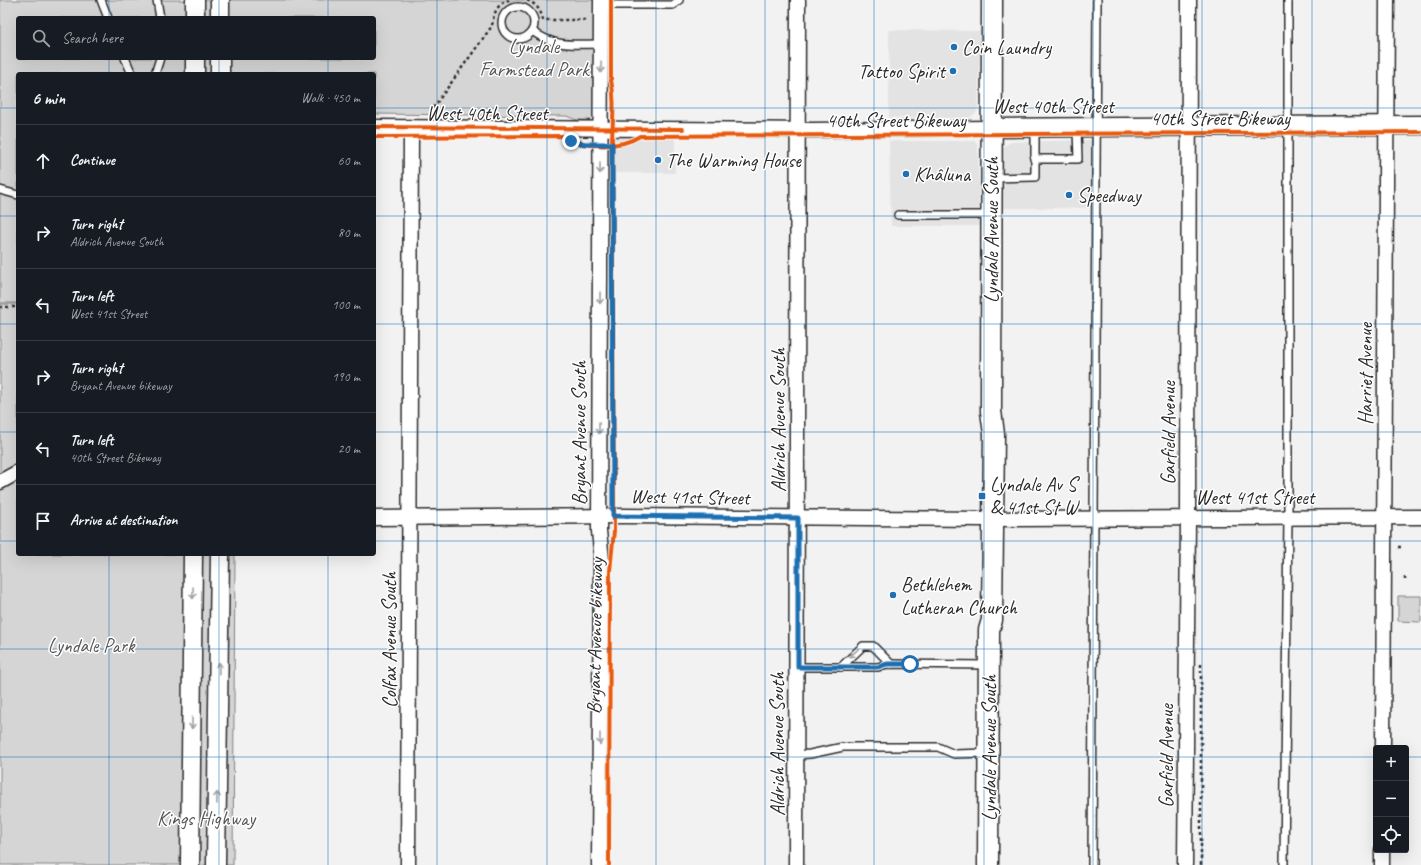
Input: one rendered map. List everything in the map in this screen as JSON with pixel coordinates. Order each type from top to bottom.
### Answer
[{"type":"main road","name":"Lyndale Avenue South","points":[[988,865],[989,630],[992,620],[988,519],[994,434],[991,411],[992,0]]},
{"type":"street","points":[[195,0],[195,16]]},
{"type":"street","points":[[220,0],[220,16]]},
{"type":"street","name":"Aldrich Avenue South","points":[[796,865],[798,667],[798,0]]},
{"type":"street","name":"Garfield Avenue","points":[[1185,865],[1188,518],[1189,0]]},
{"type":"street","name":"Harriet Avenue","points":[[1383,745],[1387,0]]},
{"type":"street","name":"Bryant Avenue South","points":[[599,865],[601,559],[599,516],[601,3]]},
{"type":"street","points":[[195,60],[195,72]]},
{"type":"street","points":[[220,60],[220,72]]},
{"type":"street","name":"West 40th Street","points":[[376,127],[798,130],[1421,126]]},
{"type":"street","name":"Colfax Avenue South","points":[[408,865],[411,128]]},
{"type":"street","points":[[0,482],[16,473]]},
{"type":"street","name":"West 41st Street","points":[[376,518],[599,516],[988,519],[1421,517]]},
{"type":"street","points":[[190,865],[193,556]]},
{"type":"street","points":[[216,865],[220,556]]},
{"type":"street","points":[[1382,853],[1382,865]]},
{"type":"lane","points":[[101,0],[107,16]]},
{"type":"lane","points":[[157,0],[160,16]]},
{"type":"lane","points":[[601,3],[673,4],[680,0]]},
{"type":"lane","points":[[1092,865],[1095,518],[1086,128],[1097,0]]},
{"type":"lane","points":[[1284,865],[1288,517],[1288,0]]},
{"type":"lane","points":[[523,7],[529,11],[533,17],[534,24],[532,31],[527,36],[520,39],[506,35],[502,28],[501,21],[504,14],[509,9],[523,7]]},
{"type":"lane","points":[[532,31],[544,39],[559,44],[601,44]]},
{"type":"lane","points":[[125,60],[131,72]]},
{"type":"lane","points":[[156,72],[159,60]]},
{"type":"lane","points":[[991,178],[1035,178],[1035,128]]},
{"type":"lane","points":[[1034,159],[1078,159],[1086,128]]},
{"type":"lane","points":[[0,190],[16,194]]},
{"type":"lane","points":[[898,215],[991,215]]},
{"type":"lane","points":[[841,667],[863,646],[873,646],[891,664]]},
{"type":"lane","points":[[798,667],[878,667],[891,664],[989,665]]},
{"type":"lane","points":[[797,755],[810,754],[843,747],[938,747],[954,754],[989,754]]},
{"type":"path","points":[[434,108],[492,26],[493,18],[499,6],[509,0]]},
{"type":"path","points":[[527,0],[536,5],[542,14],[543,20],[591,20]]},
{"type":"path","points":[[0,307],[16,307]]},
{"type":"path","points":[[1398,547],[1403,547]]},
{"type":"path","points":[[1405,574],[1405,580]]},
{"type":"path","points":[[1201,659],[1201,865]]},
{"type":"shaded area","points":[[889,30],[980,31],[978,107],[976,113],[969,118],[889,118]]},
{"type":"shaded area","points":[[612,134],[633,134],[645,138],[675,139],[675,173],[606,173],[607,137]]},
{"type":"shaded area","points":[[1095,140],[1097,208],[1002,208],[1002,150],[1006,145],[1011,142]]},
{"type":"shaded area","points":[[889,141],[974,141],[978,145],[980,226],[891,226]]},
{"type":"green space","name":"Lyndale Farmstead Park","points":[[0,0],[594,0],[593,91],[597,102],[596,113],[589,120],[577,120],[566,116],[376,114],[376,72],[16,72],[16,303],[0,303]]},
{"type":"green space","name":"Lyndale Park","points":[[0,304],[16,304],[16,556],[235,556],[233,865],[0,865]]},
{"type":"green space","points":[[1398,596],[1421,596],[1421,622],[1398,621]]},
{"type":"cycle path","name":"Bryant Avenue bikeway","points":[[609,865],[610,571],[614,531],[612,144],[614,104],[611,80],[611,0]]},
{"type":"cycle path","points":[[376,127],[683,129]]},
{"type":"cycle path","name":"40th Street Bikeway","points":[[376,137],[562,136],[580,143],[591,145],[612,145],[632,140],[640,136],[1421,132]]},
{"type":"place","name":"Coin Laundry","points":[[954,47]]},
{"type":"place","name":"Tattoo Spirit","points":[[953,71]]},
{"type":"place","name":"The Warming House","points":[[658,160]]},
{"type":"place","name":"Khâluna","points":[[906,174]]},
{"type":"place","name":"Speedway","points":[[1069,195]]},
{"type":"place","name":"Lyndale Av S & 41st St W","points":[[982,496]]},
{"type":"place","name":"Bethlehem Lutheran Church","points":[[893,595]]},
{"type":"route","points":[[571,141],[585,144],[612,144],[613,516],[798,518],[798,667],[878,667],[887,664],[910,664]]},
{"type":"park label","name":"Kings Highway","points":[[206,818]]}]
